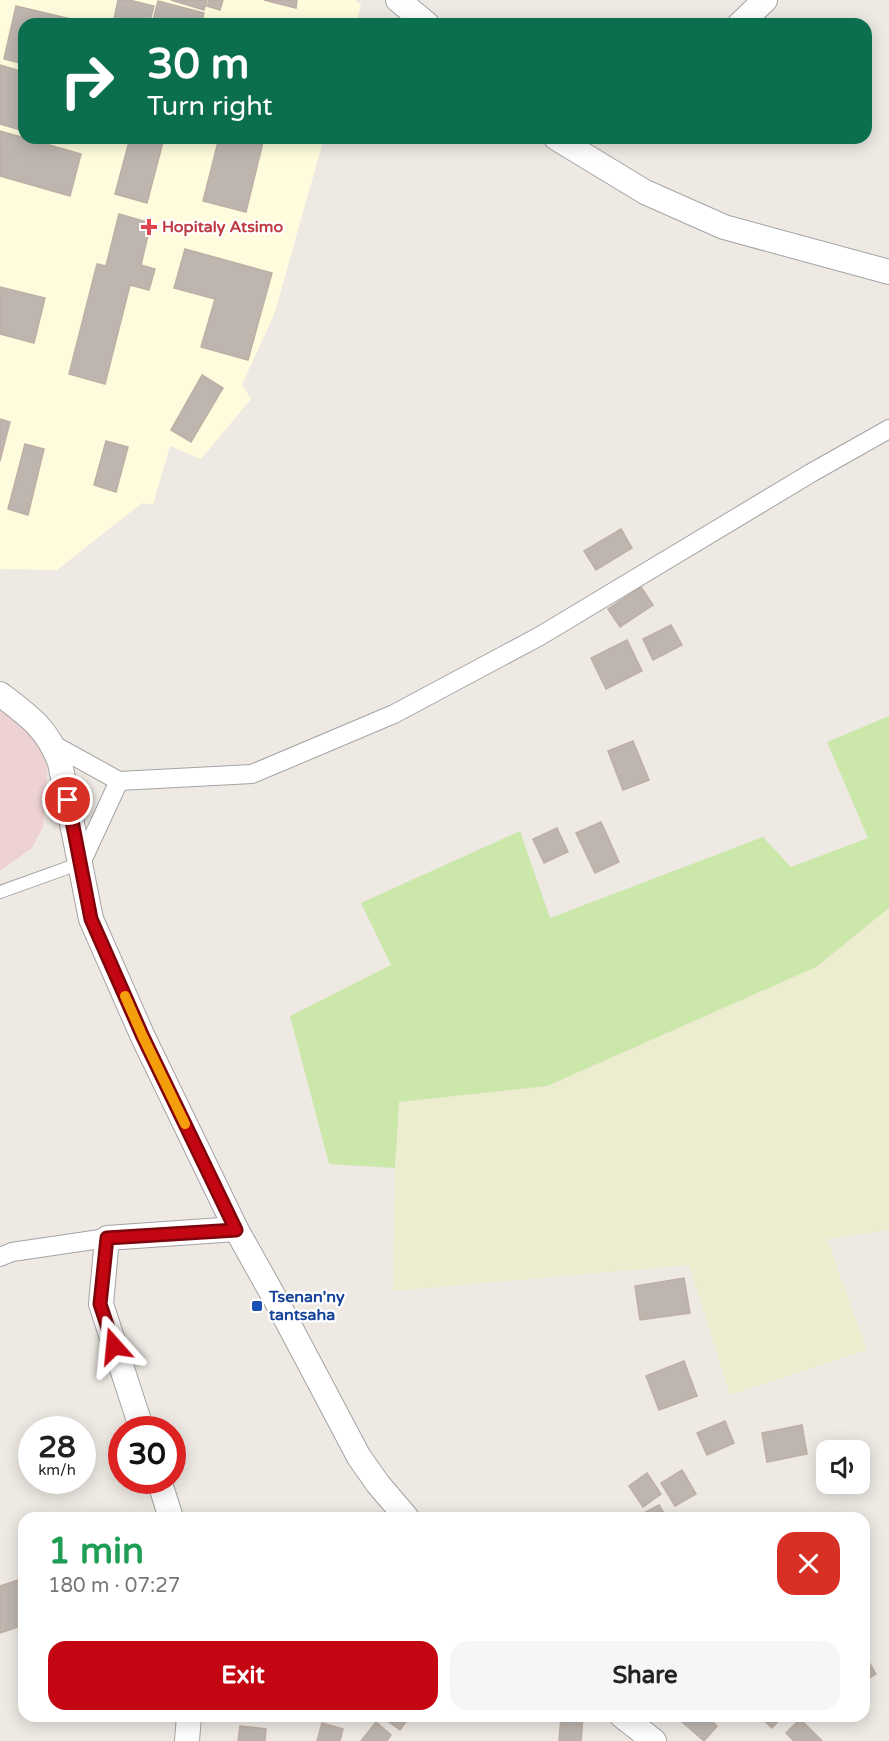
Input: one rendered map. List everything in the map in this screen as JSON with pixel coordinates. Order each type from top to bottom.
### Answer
[{"type":"street","points":[[398,0],[420,18]]},
{"type":"street","points":[[746,18],[765,0]]},
{"type":"street","points":[[566,144],[645,192],[724,227],[889,272]]},
{"type":"street","points":[[54,746],[119,781],[252,774],[394,714],[540,636],[811,473],[889,429]]},
{"type":"street","points":[[0,694],[44,730],[54,746],[60,763],[91,919],[143,1037],[236,1230],[359,1457],[402,1512]]},
{"type":"street","points":[[81,863],[119,781]]},
{"type":"street","points":[[0,1257],[12,1252],[107,1238],[236,1230]]},
{"type":"street","points":[[107,1238],[100,1304],[137,1416]]},
{"type":"street","points":[[163,1494],[169,1512]]},
{"type":"street","points":[[187,1741],[189,1722]]},
{"type":"street","points":[[630,1722],[654,1741]]},
{"type":"lane","points":[[0,892],[81,863]]},
{"type":"shaded area","name":"Hopitaly Atsimo","points":[[0,0],[355,0],[361,5],[358,18],[18,18],[18,144],[322,144],[274,315],[242,384],[251,399],[201,459],[170,446],[153,505],[142,503],[57,570],[0,569]]},
{"type":"shaded area","points":[[0,705],[49,752],[43,827],[32,848],[0,871]]},
{"type":"green space","points":[[889,716],[889,908],[816,967],[547,1086],[399,1102],[395,1168],[329,1164],[290,1016],[391,965],[361,903],[520,831],[550,918],[763,837],[791,867],[868,838],[827,742]]},
{"type":"green space","points":[[889,908],[889,1230],[827,1239],[867,1350],[730,1395],[689,1265],[393,1291],[395,1168],[399,1102],[547,1086],[816,967]]},
{"type":"building","points":[[118,0],[129,0],[154,6],[151,18],[114,18]]},
{"type":"building","points":[[171,0],[207,0],[204,10]]},
{"type":"building","points":[[209,0],[223,0],[220,10],[207,6]]},
{"type":"building","points":[[264,0],[297,0],[296,8]]},
{"type":"building","points":[[158,1],[204,13],[203,18],[154,18]]},
{"type":"building","points":[[16,6],[67,18],[18,18],[18,62],[4,59]]},
{"type":"building","points":[[0,65],[18,70],[18,129],[0,124]]},
{"type":"building","points":[[0,131],[18,136],[18,144],[46,144],[81,154],[70,196],[0,176]]},
{"type":"building","points":[[128,144],[162,144],[147,203],[115,194]]},
{"type":"building","points":[[217,144],[263,144],[246,212],[203,201]]},
{"type":"building","points":[[119,214],[151,223],[141,265],[155,269],[149,290],[130,285],[105,384],[69,374],[97,264],[106,266]]},
{"type":"building","points":[[185,249],[272,273],[248,360],[201,347],[215,299],[174,288]]},
{"type":"building","points":[[0,287],[45,298],[34,343],[0,334]]},
{"type":"building","points":[[202,375],[223,388],[191,442],[171,430]]},
{"type":"building","points":[[0,419],[10,422],[0,461]]},
{"type":"building","points":[[106,441],[128,447],[116,492],[94,485]]},
{"type":"building","points":[[25,444],[44,449],[28,515],[8,509]]},
{"type":"building","points":[[621,529],[632,548],[596,570],[584,551]]},
{"type":"building","points":[[641,587],[653,605],[620,627],[608,609]]},
{"type":"building","points":[[671,625],[682,645],[653,660],[643,639]]},
{"type":"building","points":[[627,640],[642,671],[606,689],[591,658]]},
{"type":"building","points":[[633,741],[649,780],[623,790],[608,751]]},
{"type":"building","points":[[601,822],[619,862],[595,873],[576,833]]},
{"type":"building","points":[[557,828],[568,852],[544,863],[533,839]]},
{"type":"building","points":[[684,1278],[690,1313],[640,1320],[635,1286]]},
{"type":"building","points":[[684,1361],[697,1396],[659,1410],[646,1376]]},
{"type":"building","points":[[725,1421],[734,1443],[707,1455],[697,1433]]},
{"type":"building","points":[[802,1425],[807,1454],[767,1462],[762,1433]]},
{"type":"building","points":[[682,1470],[696,1494],[675,1506],[661,1483]]},
{"type":"building","points":[[647,1473],[661,1494],[643,1507],[629,1486]]},
{"type":"building","points":[[659,1505],[663,1512],[646,1512]]},
{"type":"building","points":[[18,1580],[18,1627],[0,1633],[0,1586]]},
{"type":"building","points":[[870,1664],[876,1674],[870,1678]]},
{"type":"building","points":[[376,1722],[391,1735],[387,1741],[361,1741]]},
{"type":"building","points":[[389,1722],[406,1722],[400,1730]]},
{"type":"building","points":[[561,1722],[583,1722],[581,1741],[559,1741]]},
{"type":"building","points":[[682,1722],[713,1722],[717,1726],[704,1741]]},
{"type":"building","points":[[766,1722],[778,1722],[772,1728]]},
{"type":"building","points":[[797,1722],[803,1722],[822,1741],[794,1741],[786,1733]]},
{"type":"building","points":[[322,1723],[343,1729],[340,1741],[317,1741]]},
{"type":"building","points":[[240,1726],[266,1729],[265,1741],[238,1741]]},
{"type":"slow traffic","points":[[125,996],[185,1124]]},
{"type":"place","name":"Hopitaly Atsimo","points":[[149,227]]},
{"type":"place","name":"Tsenan'ny tantsaha","points":[[257,1306]]},
{"type":"route","points":[[68,800],[91,919],[143,1037],[236,1230],[107,1238],[100,1304],[114,1346]]}]
